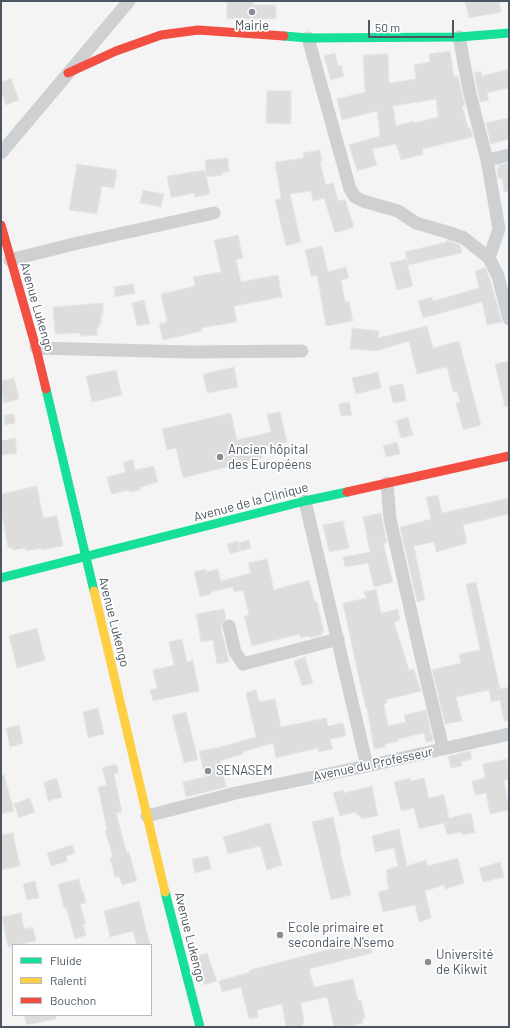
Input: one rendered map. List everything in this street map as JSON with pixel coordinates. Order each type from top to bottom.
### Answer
[{"type":"street","points":[[1,153],[129,1]]},
{"type":"street","points":[[68,73],[116,51],[161,35],[198,30],[308,38],[459,37],[509,33]]},
{"type":"street","points":[[459,37],[470,94],[487,160],[499,229],[489,258]]},
{"type":"street","points":[[308,38],[350,189],[355,197],[363,202],[398,211],[416,223],[464,238],[489,258],[498,276],[509,319]]},
{"type":"street","points":[[487,160],[509,155]]},
{"type":"street","points":[[10,260],[78,243],[214,213]]},
{"type":"street","name":"Avenue Lukengo","points":[[1,225],[36,348],[169,908],[200,1027]]},
{"type":"street","points":[[36,348],[190,352],[302,351]]},
{"type":"street","name":"Avenue de la Clinique","points":[[1,578],[305,501],[509,456]]},
{"type":"street","points":[[387,483],[390,519],[443,749]]},
{"type":"street","points":[[305,501],[366,766]]},
{"type":"street","points":[[229,626],[235,652],[243,664],[338,640]]},
{"type":"street","name":"Avenue du Professeur","points":[[147,816],[236,792],[366,766],[509,734]]},
{"type":"building","name":"Mairie","points":[[227,1],[253,1],[253,5],[276,5],[276,19],[227,19]]},
{"type":"building","points":[[465,1],[499,1],[501,12],[469,18]]},
{"type":"building","points":[[450,51],[454,77],[458,76],[465,106],[462,106],[468,128],[470,127],[473,137],[422,149],[423,154],[401,160],[396,144],[372,149],[377,165],[357,171],[349,145],[380,136],[377,111],[342,120],[337,99],[365,92],[363,55],[388,54],[389,83],[416,79],[414,65],[430,62],[429,54]],"holes":[[[436,99],[438,117],[396,126],[393,106]]]},
{"type":"building","points":[[335,53],[338,66],[341,65],[344,76],[331,80],[324,56]]},
{"type":"building","points":[[509,69],[509,88],[487,93],[489,100],[480,102],[474,73],[481,71],[482,76]]},
{"type":"building","points":[[11,78],[19,100],[6,105],[1,91],[1,82]]},
{"type":"building","points":[[267,91],[291,91],[291,124],[266,123]]},
{"type":"building","points":[[509,118],[509,139],[491,144],[486,123]]},
{"type":"building","points":[[320,150],[322,163],[320,163],[326,185],[333,183],[338,201],[345,199],[354,227],[335,233],[324,198],[313,201],[311,191],[290,194],[301,242],[286,246],[275,200],[281,198],[275,162],[304,158],[303,153]]},
{"type":"building","points":[[228,158],[229,172],[222,172],[223,175],[206,177],[205,160]]},
{"type":"building","points":[[509,163],[509,191],[504,192],[502,178],[498,179],[497,168],[500,168],[499,165]]},
{"type":"building","points":[[77,164],[117,170],[114,188],[102,186],[97,214],[69,210]]},
{"type":"building","points":[[205,170],[210,194],[195,197],[194,193],[171,198],[167,176]]},
{"type":"building","points":[[143,190],[164,194],[161,207],[140,203]]},
{"type":"building","points":[[238,235],[243,258],[236,260],[241,282],[278,275],[282,297],[234,306],[237,322],[201,328],[202,331],[163,340],[159,324],[167,322],[161,294],[195,286],[193,277],[221,272],[214,240]]},
{"type":"building","points":[[447,240],[460,245],[462,253],[408,265],[405,252],[446,242]]},
{"type":"building","points":[[322,246],[328,272],[346,267],[349,278],[341,280],[345,302],[349,301],[353,321],[326,326],[317,275],[311,276],[305,250]]},
{"type":"building","points":[[406,259],[413,286],[397,290],[390,263]]},
{"type":"building","points":[[485,268],[490,279],[502,322],[487,325],[482,302],[423,318],[418,301],[432,297],[433,301],[479,288],[475,271]]},
{"type":"building","points":[[133,284],[135,293],[115,297],[114,287]]},
{"type":"building","points":[[144,300],[150,324],[137,326],[132,303]]},
{"type":"building","points":[[103,303],[103,315],[101,315],[101,324],[99,324],[99,328],[97,328],[97,335],[80,336],[80,333],[55,334],[53,307]]},
{"type":"building","points":[[427,326],[433,348],[459,341],[481,425],[463,430],[456,403],[460,402],[457,391],[453,392],[447,367],[417,374],[409,341],[376,351],[350,349],[352,328],[379,331],[378,338]]},
{"type":"building","points":[[509,361],[509,406],[505,407],[495,364]]},
{"type":"building","points":[[234,367],[238,387],[207,393],[203,374]]},
{"type":"building","points":[[116,370],[122,395],[92,402],[86,376]]},
{"type":"building","points":[[378,372],[381,388],[356,394],[352,378]]},
{"type":"building","points":[[14,378],[19,399],[4,403],[1,390],[1,381]]},
{"type":"building","points":[[403,384],[406,401],[393,403],[389,386]]},
{"type":"building","points":[[349,402],[352,415],[341,416],[339,404]]},
{"type":"building","points":[[280,412],[287,442],[261,448],[263,458],[183,478],[176,448],[167,450],[162,429],[231,413],[237,440],[271,432],[267,414]]},
{"type":"building","points":[[14,414],[15,423],[5,425],[4,415]]},
{"type":"building","points":[[408,417],[413,435],[401,438],[396,421]]},
{"type":"building","points":[[15,438],[17,453],[1,455],[1,441]]},
{"type":"building","points":[[397,442],[400,454],[386,457],[383,446]]},
{"type":"building","points":[[133,460],[135,470],[154,466],[158,482],[140,487],[141,490],[130,492],[129,490],[111,494],[107,477],[126,472],[123,462]]},
{"type":"building","points":[[37,486],[43,518],[57,516],[63,546],[26,551],[25,548],[13,550],[12,547],[8,548],[1,509],[1,494]]},
{"type":"building","points":[[438,495],[442,513],[509,498],[509,514],[463,525],[467,543],[436,552],[434,542],[414,546],[425,600],[417,602],[400,527],[431,519],[426,497]]},
{"type":"building","points":[[381,513],[387,543],[383,543],[393,582],[374,587],[368,563],[345,567],[343,557],[370,552],[363,517]]},
{"type":"building","points":[[343,521],[349,548],[329,552],[323,525]]},
{"type":"building","points":[[249,540],[251,548],[241,551],[239,543]]},
{"type":"building","points":[[238,541],[240,551],[230,554],[227,544]]},
{"type":"building","points":[[267,559],[274,590],[309,580],[315,602],[317,602],[324,632],[321,633],[322,635],[309,638],[309,636],[300,638],[300,634],[252,646],[244,616],[249,615],[243,590],[234,592],[233,587],[211,592],[211,594],[200,597],[194,572],[206,569],[206,572],[218,569],[221,581],[251,573],[248,563]]},
{"type":"building","points":[[476,582],[500,689],[509,687],[509,721],[504,721],[500,700],[491,702],[489,690],[456,697],[462,721],[445,724],[432,670],[461,663],[459,654],[480,650],[466,584]]},
{"type":"building","points":[[376,589],[381,613],[398,609],[400,620],[394,622],[409,670],[414,669],[421,691],[386,700],[387,703],[384,704],[388,726],[406,722],[404,715],[426,710],[433,741],[426,742],[424,733],[398,739],[399,741],[385,744],[386,747],[374,749],[367,708],[343,603],[366,598],[364,592]]},
{"type":"building","points":[[224,609],[226,619],[222,623],[221,628],[229,662],[217,664],[213,640],[201,642],[196,614]]},
{"type":"building","points":[[37,628],[45,660],[17,668],[9,636]]},
{"type":"building","points":[[182,639],[187,662],[193,660],[199,691],[153,701],[150,690],[157,688],[153,670],[174,665],[169,642]]},
{"type":"building","points":[[305,657],[313,683],[302,686],[294,661]]},
{"type":"building","points":[[256,690],[259,702],[275,699],[281,727],[326,718],[328,726],[343,723],[346,736],[330,739],[333,749],[319,752],[318,748],[276,758],[273,743],[243,752],[243,754],[220,761],[226,787],[186,797],[183,782],[205,777],[199,751],[217,748],[256,737],[246,693]]},
{"type":"building","points":[[98,708],[104,734],[88,738],[83,712]]},
{"type":"building","points":[[186,712],[198,760],[184,763],[172,716]]},
{"type":"building","points":[[19,725],[23,743],[10,747],[6,728]]},
{"type":"building","points":[[470,751],[472,759],[461,762],[462,766],[451,768],[448,756]]},
{"type":"building","points":[[507,759],[509,779],[504,780],[509,810],[490,814],[486,793],[475,795],[472,781],[485,778],[483,764]]},
{"type":"building","points":[[116,764],[119,772],[114,774],[122,812],[116,813],[127,853],[129,852],[137,881],[122,885],[119,876],[115,877],[110,858],[113,857],[105,831],[107,830],[98,787],[107,785],[102,768]]},
{"type":"building","points":[[1,775],[4,775],[14,811],[1,814]]},
{"type":"building","points":[[57,778],[62,797],[48,801],[44,782]]},
{"type":"building","points":[[410,778],[411,781],[424,778],[429,798],[444,795],[449,818],[471,813],[475,833],[462,835],[461,832],[447,835],[444,823],[419,829],[414,808],[401,811],[394,782]]},
{"type":"building","points":[[372,786],[378,816],[361,819],[360,815],[357,815],[356,812],[340,816],[333,793],[343,790],[344,793]]},
{"type":"building","points":[[30,798],[35,812],[19,818],[14,804]]},
{"type":"building","points":[[333,817],[351,895],[331,900],[312,822]]},
{"type":"building","points":[[270,823],[282,865],[267,870],[260,846],[228,854],[223,837]]},
{"type":"building","points":[[399,829],[407,866],[426,860],[428,866],[458,858],[464,883],[445,889],[444,885],[425,891],[431,918],[419,922],[415,905],[383,912],[378,892],[389,889],[386,879],[388,879],[386,870],[398,866],[394,848],[375,852],[372,836]]},
{"type":"building","points":[[13,833],[20,866],[1,870],[1,835]]},
{"type":"building","points":[[72,845],[75,853],[66,856],[68,861],[51,866],[47,853]]},
{"type":"building","points":[[208,856],[211,869],[195,873],[192,859]]},
{"type":"building","points":[[500,862],[504,877],[483,882],[479,868]]},
{"type":"building","points":[[79,879],[86,903],[80,904],[86,924],[83,925],[86,935],[75,939],[66,907],[64,908],[58,884]]},
{"type":"building","points":[[35,881],[39,898],[27,900],[23,884]]},
{"type":"building","points":[[139,901],[150,944],[137,944],[133,931],[110,937],[104,911]]},
{"type":"building","points":[[21,913],[24,929],[33,927],[36,941],[22,944],[12,944],[12,946],[8,947],[2,917]]},
{"type":"building","points":[[369,939],[372,953],[309,969],[314,987],[353,979],[358,1001],[361,1000],[365,1018],[362,1019],[363,1023],[345,1027],[334,1027],[327,997],[301,1003],[304,1024],[302,1024],[303,1027],[286,1027],[282,1004],[257,1010],[258,1017],[249,1019],[241,987],[222,992],[219,981],[250,972],[250,970]]},
{"type":"building","points":[[207,953],[217,981],[204,985],[195,957]]},
{"type":"building","points":[[24,1016],[56,1016],[56,1019],[27,1025]]},
{"type":"traffic: fast","points":[[284,36],[308,38],[459,37],[509,33]]},
{"type":"traffic: fast","points":[[46,389],[94,591]]},
{"type":"traffic: fast","points":[[1,578],[305,501],[347,492]]},
{"type":"traffic: fast","points":[[165,892],[200,1027]]},
{"type":"traffic: slow","points":[[94,591],[165,892]]},
{"type":"traffic: jam","points":[[68,73],[116,51],[161,35],[198,30],[284,36]]},
{"type":"traffic: jam","points":[[1,225],[36,348],[46,389]]},
{"type":"traffic: jam","points":[[347,492],[509,456]]},
{"type":"place","name":"Mairie","points":[[252,12]]},
{"type":"place","name":"Ancien hôpital des Européens","points":[[220,457]]},
{"type":"place","name":"SENASEM","points":[[208,771]]},
{"type":"place","name":"Ecole primaire et secondaire N'semo","points":[[280,935]]},
{"type":"place","name":"Université de Kikwit","points":[[428,962]]}]
